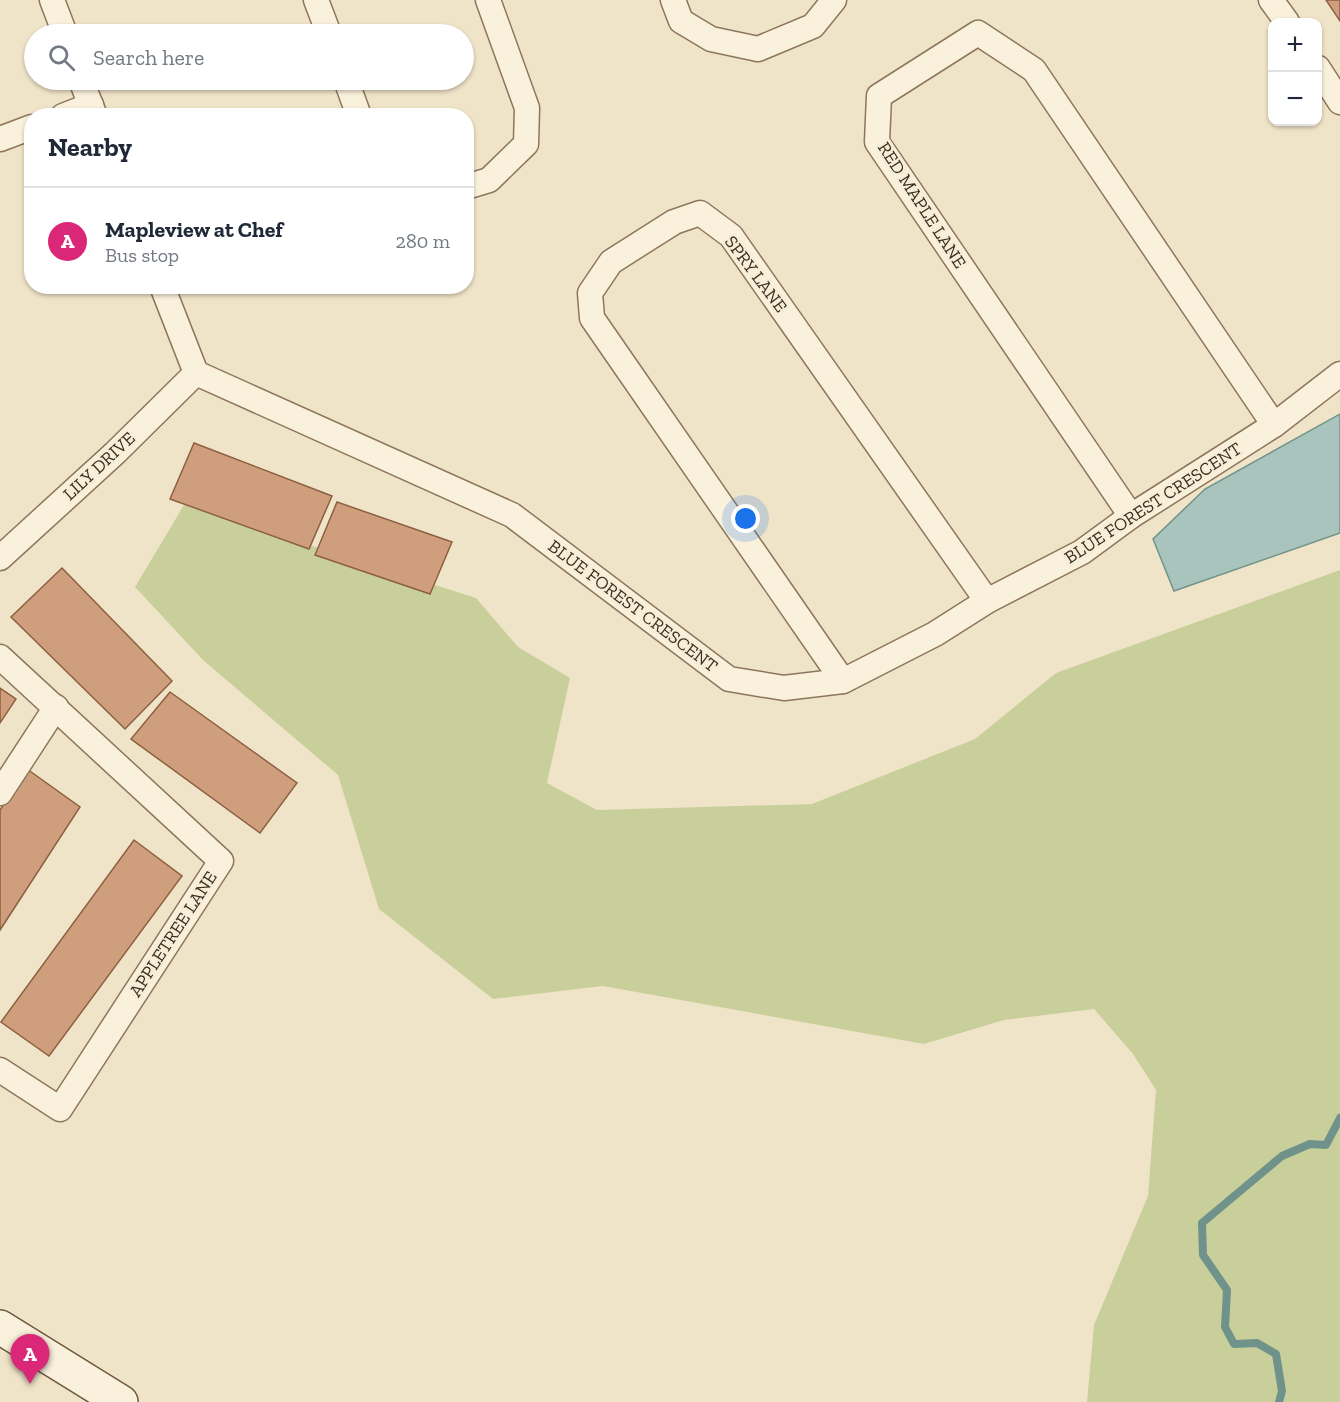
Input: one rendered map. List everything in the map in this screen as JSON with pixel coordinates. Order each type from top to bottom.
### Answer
[{"type":"main road","points":[[0,1327],[121,1402]]},
{"type":"street","points":[[52,0],[61,24]]},
{"type":"street","points":[[316,0],[325,24]]},
{"type":"street","points":[[474,185],[489,180],[526,144],[527,108],[488,0]]},
{"type":"street","points":[[673,0],[681,21],[711,39],[758,49],[813,26],[834,0]]},
{"type":"street","points":[[1271,0],[1284,18]]},
{"type":"street","name":"RED MAPLE LANE","points":[[1131,516],[877,142],[879,96],[978,33],[1034,70],[1274,425]]},
{"type":"street","points":[[1320,72],[1340,102]]},
{"type":"street","points":[[85,90],[92,108]]},
{"type":"street","points":[[350,90],[356,108]]},
{"type":"street","points":[[0,139],[24,130]]},
{"type":"street","name":"SPRY LANE","points":[[843,681],[592,318],[591,293],[612,262],[674,222],[700,213],[731,236],[987,601]]},
{"type":"street","points":[[165,294],[196,373]]},
{"type":"street","name":"LILY DRIVE","points":[[0,558],[114,453],[196,373]]},
{"type":"street","name":"BLUE FOREST CRESCENT","points":[[196,373],[512,515],[729,679],[784,688],[843,681],[935,634],[987,601],[1082,552],[1131,516],[1274,425],[1340,374]]},
{"type":"street","name":"APPLETREE LANE","points":[[0,657],[221,861],[60,1109],[0,1070]]},
{"type":"street","points":[[0,793],[56,707]]},
{"type":"green space","points":[[184,505],[476,598],[518,647],[570,678],[547,783],[597,810],[812,804],[975,739],[1056,673],[1340,570],[1340,1402],[1087,1402],[1094,1325],[1148,1196],[1156,1090],[1133,1054],[1094,1009],[1004,1020],[924,1044],[603,986],[493,999],[379,909],[338,775],[203,660],[135,587]]},
{"type":"water","points":[[1340,414],[1340,533],[1174,591],[1153,539],[1205,489]]},
{"type":"building","points":[[1326,0],[1340,0],[1340,21]]},
{"type":"building","points":[[194,443],[332,496],[309,549],[170,499]]},
{"type":"building","points":[[337,502],[452,542],[430,594],[315,555]]},
{"type":"building","points":[[62,568],[172,681],[125,729],[11,617]]},
{"type":"building","points":[[0,688],[16,699],[0,723]]},
{"type":"building","points":[[170,692],[297,783],[260,833],[131,739]]},
{"type":"building","points":[[27,769],[80,807],[0,930],[0,810]]},
{"type":"building","points":[[134,840],[182,876],[49,1056],[1,1022]]},
{"type":"waterway","points":[[1279,1402],[1282,1391],[1276,1354],[1257,1343],[1234,1344],[1225,1327],[1227,1290],[1203,1255],[1202,1223],[1282,1156],[1310,1144],[1326,1145],[1340,1118]]},
{"type":"place","name":"Mapleview at Chef","points":[[30,1384]]}]
